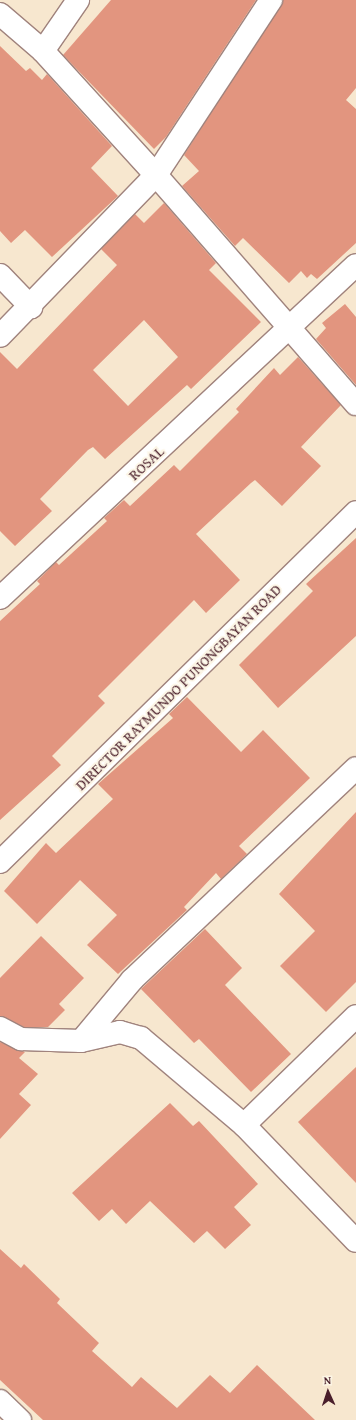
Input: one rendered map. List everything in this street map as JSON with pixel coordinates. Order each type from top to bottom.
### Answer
[{"type":"street","points":[[43,51],[78,0]]},
{"type":"street","points":[[0,336],[31,307],[156,175],[271,0]]},
{"type":"street","points":[[0,14],[43,51],[292,328],[356,404]]},
{"type":"street","name":"ROSAL","points":[[0,598],[292,328],[356,265]]},
{"type":"street","points":[[0,275],[31,307]]},
{"type":"street","name":"DIRECTOR RAYMUNDO PUNONGBAYAN ROAD","points":[[0,862],[356,512]]},
{"type":"street","points":[[81,1041],[132,980],[356,768]]},
{"type":"street","points":[[244,1125],[356,1016]]},
{"type":"street","points":[[0,1028],[21,1039],[81,1041],[120,1032],[141,1038],[244,1125],[356,1241]]},
{"type":"street","points":[[0,1401],[20,1420]]},
{"type":"building","points":[[111,0],[256,0],[166,137],[154,149],[63,55]]},
{"type":"building","points":[[283,0],[356,0],[356,88],[346,100],[356,109],[356,243],[317,279],[311,274],[307,278],[301,271],[289,283],[243,238],[235,246],[182,186],[199,171],[184,155]]},
{"type":"building","points":[[0,46],[26,71],[30,68],[42,80],[47,74],[112,146],[91,168],[118,196],[52,257],[25,230],[11,243],[0,231]]},
{"type":"building","points":[[164,203],[216,263],[209,270],[261,322],[191,389],[187,385],[105,459],[93,447],[88,450],[40,499],[52,511],[15,546],[0,531],[0,352],[17,369],[117,265],[101,249],[135,214],[144,223]],"holes":[[[144,320],[178,357],[128,406],[93,370]]]},
{"type":"building","points":[[345,304],[356,317],[356,385],[316,339],[326,328],[322,323]]},
{"type":"building","points":[[298,357],[341,405],[301,447],[321,466],[282,506],[255,480],[196,534],[240,580],[206,613],[194,600],[98,696],[105,703],[52,756],[61,765],[0,820],[0,621],[40,584],[37,581],[56,562],[59,565],[107,521],[104,518],[124,500],[130,506],[174,465],[180,471],[239,412],[236,409],[274,368],[280,375]]},
{"type":"building","points":[[356,538],[356,636],[278,708],[239,665],[313,591],[306,584]]},
{"type":"building","points":[[187,697],[241,752],[263,730],[310,778],[239,846],[247,854],[221,879],[216,873],[184,907],[187,910],[118,974],[87,945],[117,915],[80,880],[37,924],[4,891],[46,843],[56,853],[113,799],[98,784],[173,718],[169,714]]},
{"type":"building","points":[[356,812],[356,982],[326,1012],[280,966],[315,931],[279,894]]},
{"type":"building","points":[[205,929],[242,968],[225,985],[291,1054],[251,1092],[199,1039],[194,1043],[141,989]]},
{"type":"building","points":[[41,936],[84,978],[59,1004],[65,1010],[48,1027],[24,1027],[0,1016],[0,978]]},
{"type":"building","points":[[0,1042],[25,1052],[19,1058],[38,1074],[19,1094],[31,1105],[0,1139]]},
{"type":"building","points":[[356,1067],[356,1183],[298,1122]]},
{"type":"building","points":[[170,1103],[193,1126],[199,1121],[258,1184],[234,1207],[251,1225],[225,1249],[207,1231],[194,1243],[150,1201],[126,1224],[112,1209],[99,1221],[72,1193]]},
{"type":"building","points":[[0,1249],[21,1268],[24,1264],[60,1299],[57,1303],[99,1343],[92,1351],[132,1387],[141,1377],[177,1408],[210,1375],[230,1393],[257,1365],[315,1420],[43,1420],[0,1380]]}]
